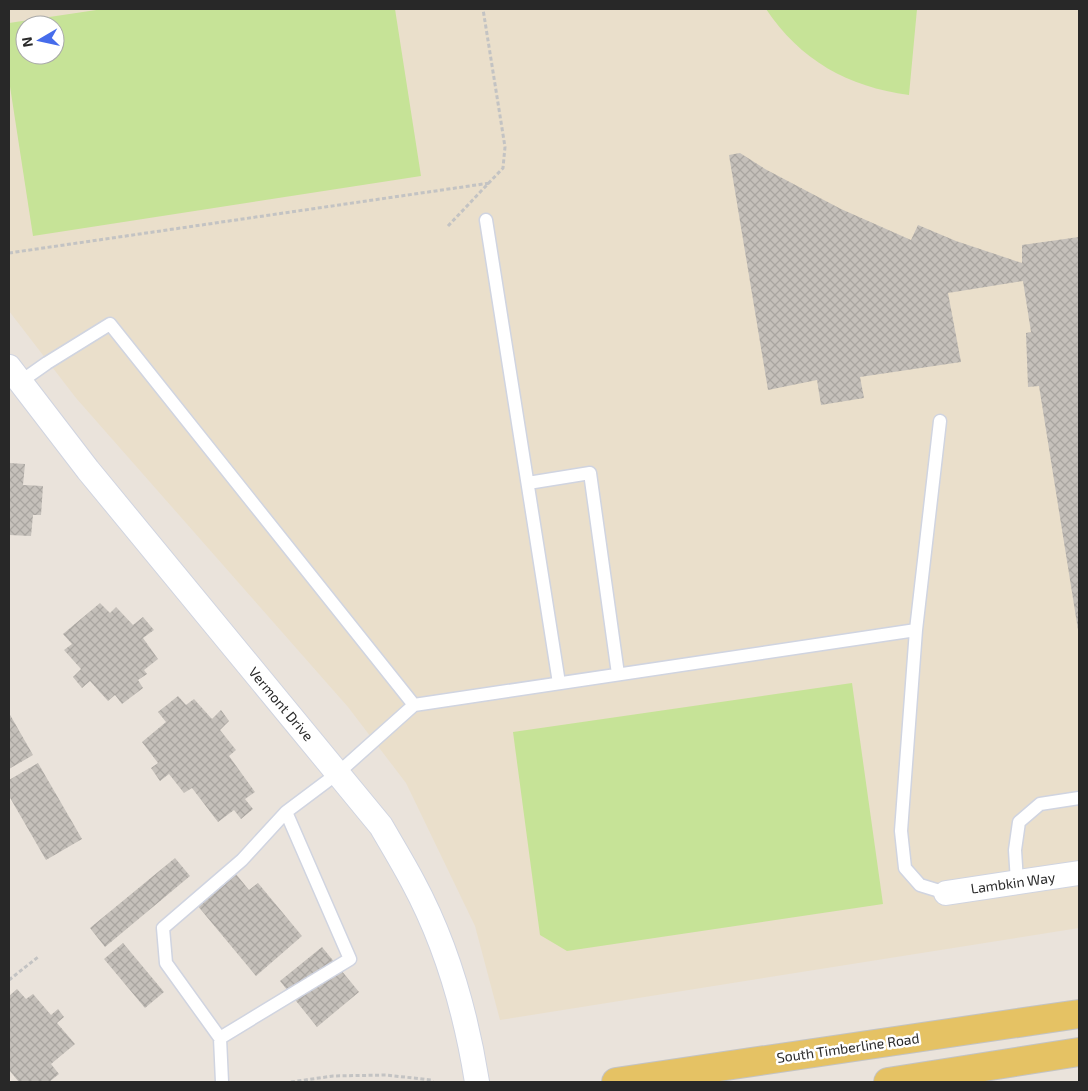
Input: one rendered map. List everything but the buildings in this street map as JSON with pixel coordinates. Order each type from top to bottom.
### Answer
[{"type":"main road","name":"South Timberline Road","points":[[616,1082],[1079,1014]]},
{"type":"main road","points":[[888,1082],[1079,1052]]},
{"type":"street","name":"Vermont Drive","points":[[14,375],[88,470],[381,826],[414,883],[437,932],[459,995],[472,1048],[477,1082]]},
{"type":"street","name":"Lambkin Way","points":[[946,893],[1079,873]]},
{"type":"lane","points":[[486,220],[559,683]]},
{"type":"lane","points":[[14,375],[47,363],[110,324],[414,705]]},
{"type":"lane","points":[[940,421],[916,630],[901,831],[905,868],[920,885],[946,893]]},
{"type":"lane","points":[[528,483],[590,474],[618,674]]},
{"type":"lane","points":[[222,1082],[220,1038],[166,963],[163,928],[242,860],[286,812],[338,773],[414,705],[916,630]]},
{"type":"lane","points":[[1017,882],[1015,850],[1019,822],[1040,804],[1079,798]]},
{"type":"lane","points":[[220,1038],[350,959],[286,812]]},
{"type":"path","points":[[448,226],[503,168],[505,147],[483,9]]},
{"type":"path","points":[[9,253],[490,183]]},
{"type":"path","points":[[9,980],[38,957]]},
{"type":"path","points":[[291,1082],[333,1076],[386,1074],[431,1080],[433,1082]]},
{"type":"shaded area","points":[[9,9],[1079,9],[1079,928],[500,1020],[475,926],[406,783],[348,707],[76,398],[9,311]]},
{"type":"green space","points":[[103,9],[395,9],[421,176],[33,236],[9,80],[9,23],[15,22],[15,65],[65,65],[65,15],[63,15]]},
{"type":"green space","points":[[766,9],[917,9],[909,95],[866,85],[846,78],[827,68],[794,43]]},
{"type":"green space","points":[[852,683],[883,904],[567,951],[540,935],[513,732]]}]
